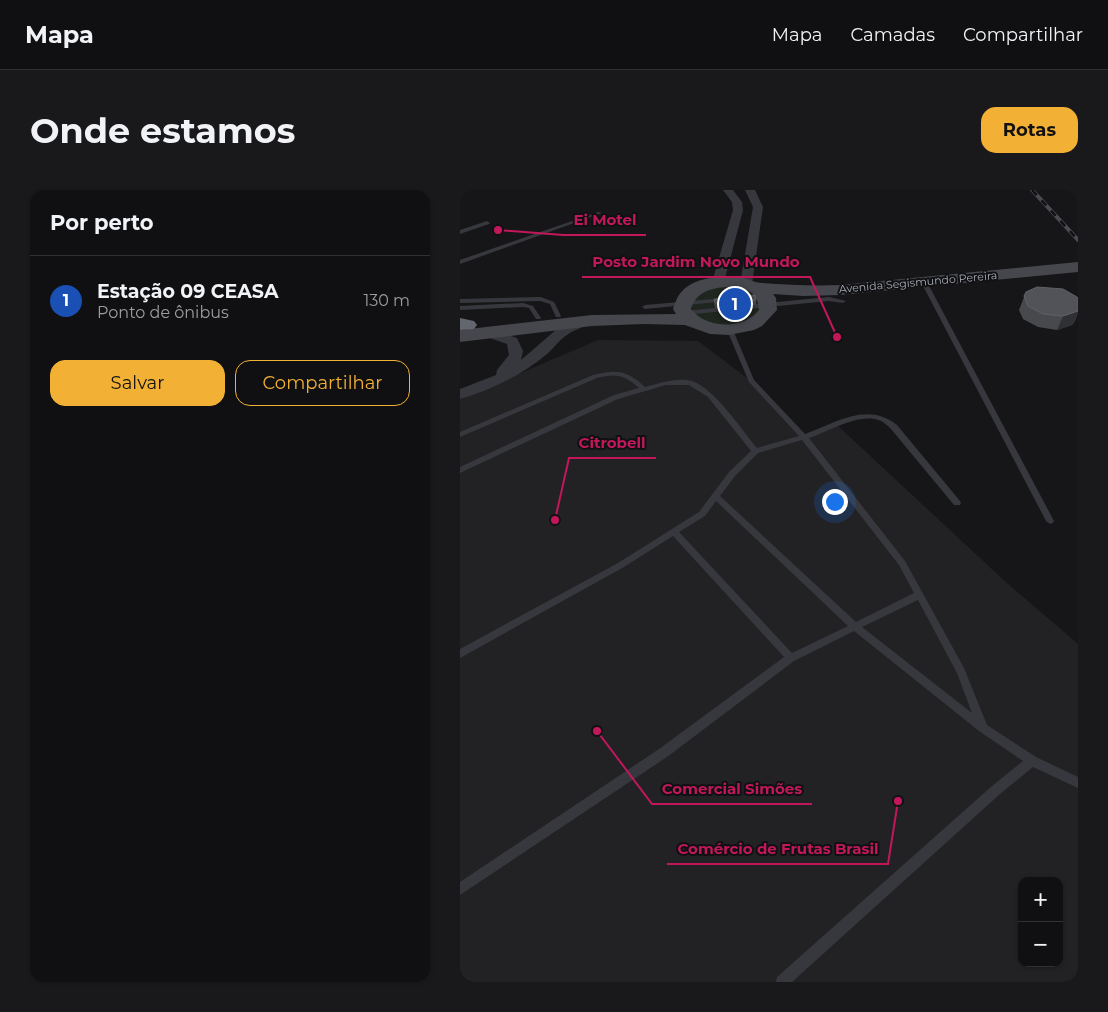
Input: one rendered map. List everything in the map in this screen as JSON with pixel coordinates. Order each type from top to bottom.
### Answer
[{"type":"main road","name":"Avenida Segismundo Pereira","points":[[462,327],[558,316],[686,308],[706,285],[718,282],[760,298],[777,309],[841,295],[1042,276],[1078,267]]},
{"type":"main road","name":"Avenida Segismundo Pereira","points":[[1042,276],[1078,278]]},
{"type":"main road","name":"Avenida Segismundo Pereira","points":[[760,298],[803,291],[841,295]]},
{"type":"main road","name":"Avenida Segismundo Pereira","points":[[686,308],[701,326],[730,330],[751,324],[760,298]]},
{"type":"main road","name":"Avenida Segismundo Pereira","points":[[462,327],[489,333],[580,323],[646,312],[686,308]]},
{"type":"street","points":[[718,282],[738,210],[737,202],[728,190]]},
{"type":"street","points":[[750,190],[758,207],[760,298]]},
{"type":"street","points":[[460,394],[497,380],[523,365],[542,351],[562,332],[580,323]]},
{"type":"street","points":[[489,333],[512,341],[517,349],[517,356],[497,380]]},
{"type":"lane","points":[[460,262],[600,213]]},
{"type":"lane","points":[[460,232],[488,223]]},
{"type":"lane","points":[[927,287],[1050,521]]},
{"type":"lane","points":[[686,308],[760,298]]},
{"type":"lane","points":[[460,301],[541,299],[552,303],[558,316]]},
{"type":"lane","points":[[686,308],[729,300]]},
{"type":"lane","points":[[730,330],[751,381],[804,437],[902,563],[961,672],[984,728]]},
{"type":"lane","points":[[460,435],[595,376],[612,372],[629,375],[644,389]]},
{"type":"lane","points":[[460,470],[616,397],[666,383],[690,383],[710,395],[755,451]]},
{"type":"lane","points":[[460,654],[621,565],[702,514],[732,474],[755,451],[804,437],[863,416],[874,416],[884,419],[894,427],[957,503]]},
{"type":"lane","points":[[715,496],[855,627],[984,728],[1032,761],[1078,783]]},
{"type":"lane","points":[[674,532],[792,658]]},
{"type":"lane","points":[[460,890],[663,753],[792,658],[919,595]]},
{"type":"lane","points":[[782,982],[996,790],[1032,761]]},
{"type":"shaded area","points":[[732,286],[746,290],[756,297],[761,306],[755,314],[737,324],[725,325],[704,321],[696,315],[691,306],[699,295],[713,288]]},
{"type":"shaded area","points":[[598,340],[698,341],[751,381],[804,437],[837,425],[1008,584],[1078,644],[1078,982],[462,982],[460,977],[460,399]]},
{"type":"building","points":[[1037,287],[1063,289],[1077,297],[1078,311],[1063,316],[1043,314],[1028,306],[1024,296],[1026,292]]},
{"type":"building","points":[[755,295],[756,300],[715,303],[714,299]]},
{"type":"railway","points":[[1032,190],[1078,240]]},
{"type":"place","name":"Ei Motel","points":[[498,230]]},
{"type":"place","name":"Estação 09 CEASA","points":[[735,304]]},
{"type":"place","name":"Posto Jardim Novo Mundo","points":[[837,337]]},
{"type":"place","name":"Citrobell","points":[[555,520]]},
{"type":"place","name":"Comercial Simões","points":[[597,731]]},
{"type":"place","name":"Comércio de Frutas Brasil","points":[[898,801]]}]
